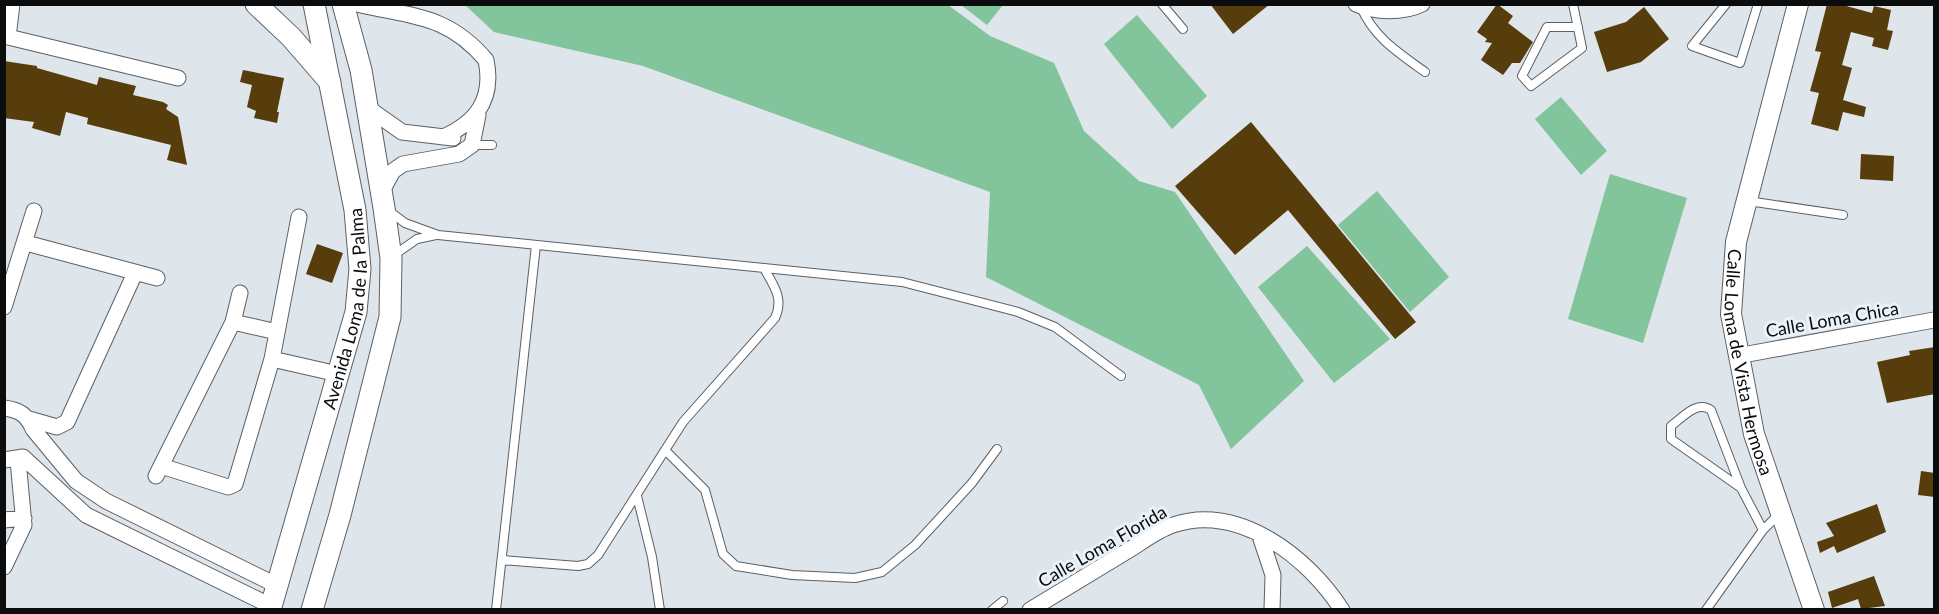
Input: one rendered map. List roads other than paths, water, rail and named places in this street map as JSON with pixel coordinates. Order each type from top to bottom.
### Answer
[{"type":"main road","points":[[256,4],[291,37],[330,82]]},
{"type":"main road","name":"Avenida Loma de la Palma","points":[[270,608],[356,312],[360,269],[355,210],[314,4]]},
{"type":"main road","name":"Avenida Loma de la Palma","points":[[312,609],[340,516],[390,317],[391,258],[383,199],[361,70],[343,4]]},
{"type":"main road","points":[[356,312],[368,325],[377,324],[390,317]]},
{"type":"main road","points":[[341,364],[354,349],[361,348],[377,370]]},
{"type":"street","points":[[12,4],[6,36],[178,78]]},
{"type":"street","points":[[357,4],[436,21],[461,34],[486,60],[486,99],[478,115],[472,145],[459,154],[403,164],[393,171],[383,199]]},
{"type":"street","name":"Calle Loma de Vista Hermosa","points":[[1798,4],[1736,242],[1731,281],[1731,314],[1737,356],[1755,435],[1814,609]]},
{"type":"street","points":[[1359,6],[1388,11],[1414,6]]},
{"type":"street","points":[[368,108],[402,132],[466,141],[472,145]]},
{"type":"street","points":[[443,137],[461,129],[478,115]]},
{"type":"street","points":[[4,307],[26,243],[34,211]]},
{"type":"street","points":[[240,293],[232,322],[159,471],[228,487],[235,484],[272,359],[299,217]]},
{"type":"street","points":[[26,243],[156,278]]},
{"type":"street","points":[[4,408],[21,412],[29,419],[57,427],[67,422],[135,273]]},
{"type":"street","name":"Calle Loma Chica","points":[[1737,356],[1935,320]]},
{"type":"street","points":[[232,322],[277,332]]},
{"type":"street","points":[[272,359],[341,364]]},
{"type":"street","points":[[29,419],[33,429],[76,481],[106,501],[276,585]]},
{"type":"street","points":[[4,567],[10,540],[24,525],[11,460],[23,457],[86,515],[270,608]]},
{"type":"street","points":[[4,520],[24,518]]},
{"type":"street","points":[[129,536],[140,518]]},
{"type":"street","name":"Calle Loma Florida","points":[[1030,609],[1171,525],[1199,519],[1226,521],[1260,536],[1301,563],[1329,590],[1342,609]]},
{"type":"street","points":[[1260,536],[1272,575],[1272,609]]},
{"type":"street","points":[[189,566],[224,561]]},
{"type":"lane","points":[[1162,4],[1183,28]]},
{"type":"lane","points":[[1573,4],[1578,27],[1582,48],[1531,86],[1522,76],[1547,27],[1578,27]]},
{"type":"lane","points":[[1726,4],[1692,46],[1740,63],[1758,4]]},
{"type":"lane","points":[[1359,6],[1368,25],[1380,39],[1425,72]]},
{"type":"lane","points":[[472,145],[492,146]]},
{"type":"lane","points":[[383,199],[405,223],[438,235],[765,270],[902,282],[1018,312],[1055,327],[1121,376]]},
{"type":"lane","points":[[1747,201],[1843,215]]},
{"type":"lane","points":[[391,258],[417,239],[438,235]]},
{"type":"lane","points":[[496,609],[536,245]]},
{"type":"lane","points":[[502,560],[578,566],[588,564],[598,555],[682,422],[775,318],[780,302],[777,291],[765,270]]},
{"type":"lane","points":[[1741,488],[1671,439],[1671,426],[1698,406],[1705,406],[1711,410],[1741,488],[1763,530]]},
{"type":"lane","points":[[665,450],[705,490],[723,554],[736,566],[792,574],[855,578],[882,572],[915,545],[959,499],[997,449]]},
{"type":"lane","points":[[637,496],[652,557],[660,609]]},
{"type":"lane","points":[[1706,609],[1763,530],[1781,512]]},
{"type":"lane","points":[[992,609],[1003,601]]}]
